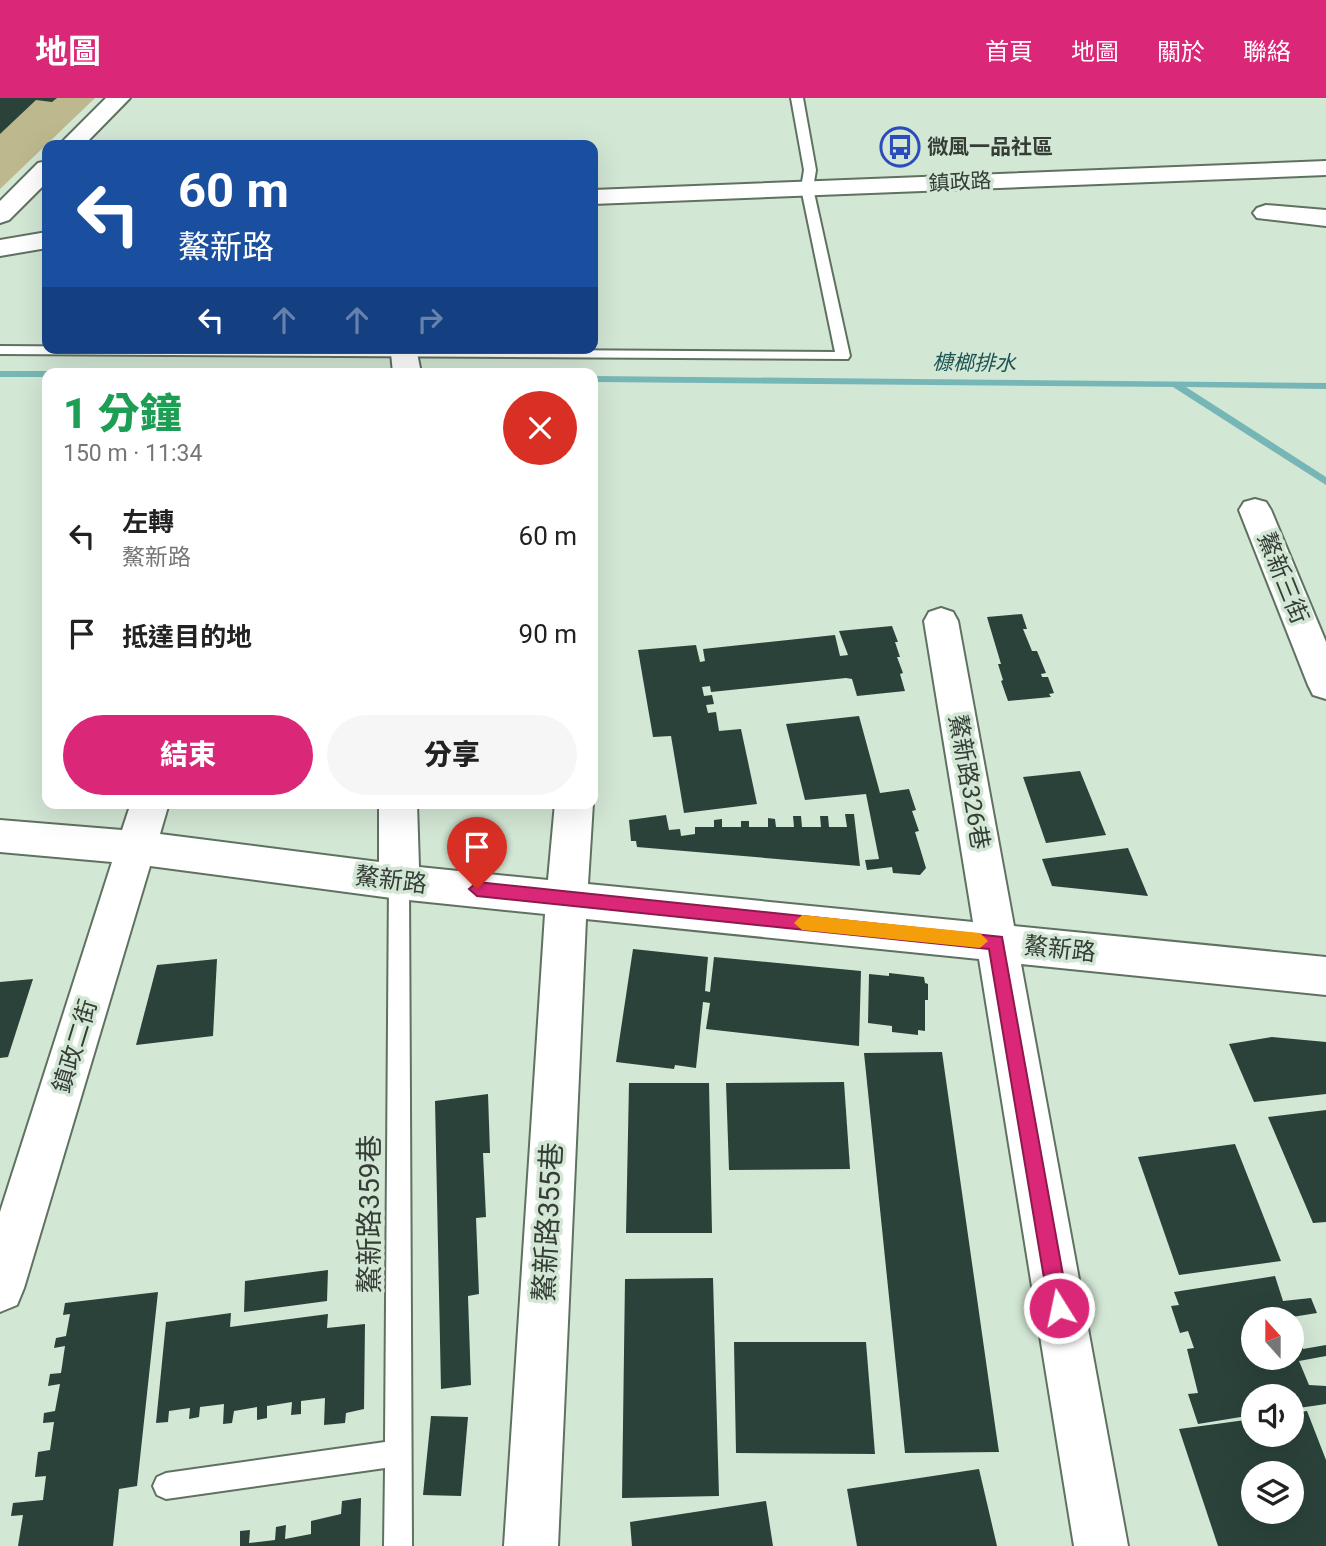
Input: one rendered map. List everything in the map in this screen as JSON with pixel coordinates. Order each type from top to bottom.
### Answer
[{"type":"street","points":[[76,140],[119,98]]},
{"type":"street","name":"鎮政路","points":[[598,197],[808,179],[1326,150]]},
{"type":"street","name":"鎮政路","points":[[598,178],[808,179],[1326,168]]},
{"type":"street","points":[[0,215],[42,173]]},
{"type":"street","points":[[1266,213],[1326,218]]},
{"type":"street","points":[[0,229],[42,222]]},
{"type":"street","points":[[0,248],[42,241]]},
{"type":"street","name":"鰲新三街","points":[[1255,510],[1326,685]]},
{"type":"street","name":"鰲新路326巷","points":[[941,621],[1101,1546]]},
{"type":"street","name":"鎮政二街","points":[[0,1288],[148,809]]},
{"type":"street","points":[[398,809],[399,881]]},
{"type":"street","name":"鰲新路355巷","points":[[531,1546],[566,898],[573,809]]},
{"type":"street","name":"鰲新路","points":[[0,836],[136,848],[399,881],[1326,976]]},
{"type":"lane","points":[[125,354],[406,363],[843,356],[808,179],[797,98]]},
{"type":"lane","points":[[0,350],[42,351]]},
{"type":"lane","name":"鰲新路359巷","points":[[398,1546],[399,881]]},
{"type":"lane","points":[[166,1486],[399,1452]]},
{"type":"shaded area","points":[[0,98],[95,98],[51,140],[42,140],[42,149],[0,189]]},
{"type":"building","points":[[0,98],[57,98],[52,102],[36,100],[0,134]]},
{"type":"building","points":[[1022,614],[1027,629],[1023,629],[1032,651],[1037,651],[1046,673],[1041,674],[1042,677],[1048,677],[1054,693],[1049,694],[1051,697],[1008,701],[1001,681],[1003,680],[998,664],[1001,664],[987,617]]},
{"type":"building","points":[[892,626],[898,642],[895,642],[900,657],[897,657],[903,673],[900,674],[905,691],[857,696],[852,679],[846,678],[711,692],[710,686],[702,687],[704,696],[712,695],[714,704],[706,705],[708,713],[716,712],[719,731],[741,729],[757,804],[684,813],[671,736],[653,737],[638,650],[696,645],[700,662],[705,661],[703,649],[835,635],[840,656],[848,655],[839,631]]},
{"type":"building","points":[[859,716],[880,793],[909,789],[916,810],[912,811],[919,831],[915,832],[926,868],[920,875],[893,873],[892,867],[867,870],[865,860],[879,859],[866,794],[805,800],[786,724]]},
{"type":"building","points":[[1080,771],[1106,835],[1046,843],[1023,777]]},
{"type":"building","points":[[845,814],[854,814],[860,866],[637,847],[636,841],[631,841],[629,820],[666,815],[669,830],[680,829],[681,836],[695,834],[695,827],[714,827],[714,820],[722,819],[722,827],[741,827],[741,821],[749,821],[749,827],[768,827],[768,818],[775,819],[776,827],[794,827],[793,816],[801,816],[802,827],[821,827],[820,816],[828,816],[829,827],[847,827]]},
{"type":"building","points":[[1128,848],[1148,896],[1052,886],[1042,859]]},
{"type":"building","points":[[633,949],[708,957],[705,991],[710,992],[714,957],[861,971],[859,1046],[706,1029],[710,1003],[703,1002],[696,1068],[675,1065],[674,1069],[616,1062]]},
{"type":"building","points":[[217,959],[213,1036],[136,1045],[157,965]]},
{"type":"building","points":[[889,973],[924,977],[925,983],[928,984],[925,1031],[918,1030],[918,1035],[892,1032],[892,1026],[868,1023],[869,974],[889,976]]},
{"type":"building","points":[[33,979],[8,1057],[0,1058],[0,982]]},
{"type":"building","points":[[1272,1037],[1326,1042],[1326,1094],[1254,1102],[1229,1044]]},
{"type":"building","points":[[942,1052],[999,1452],[905,1453],[864,1053]]},
{"type":"building","points":[[844,1082],[850,1169],[729,1170],[726,1083]]},
{"type":"building","points":[[629,1083],[709,1083],[712,1233],[626,1233]]},
{"type":"building","points":[[488,1094],[490,1153],[483,1153],[486,1217],[476,1218],[479,1294],[468,1296],[471,1385],[441,1389],[435,1101]]},
{"type":"building","points":[[1326,1110],[1326,1222],[1313,1223],[1268,1117]]},
{"type":"building","points":[[1235,1144],[1281,1261],[1179,1275],[1138,1157]]},
{"type":"building","points":[[328,1270],[327,1301],[244,1312],[245,1281]]},
{"type":"building","points":[[1275,1276],[1283,1301],[1311,1298],[1317,1313],[1304,1315],[1304,1307],[1241,1307],[1241,1370],[1303,1370],[1309,1385],[1326,1386],[1326,1404],[1304,1407],[1304,1384],[1241,1384],[1241,1417],[1198,1424],[1188,1394],[1198,1393],[1187,1349],[1194,1348],[1188,1331],[1180,1333],[1171,1306],[1179,1305],[1174,1292]]},
{"type":"building","points":[[713,1278],[719,1496],[622,1498],[625,1279]]},
{"type":"building","points":[[158,1292],[137,1486],[119,1489],[113,1546],[18,1546],[23,1515],[11,1516],[13,1503],[43,1500],[46,1476],[35,1477],[38,1452],[50,1450],[54,1422],[43,1423],[44,1413],[55,1411],[60,1384],[48,1386],[50,1374],[61,1373],[65,1346],[54,1348],[56,1338],[66,1336],[70,1314],[63,1315],[65,1303]]},
{"type":"building","points":[[231,1313],[230,1327],[328,1314],[327,1328],[365,1324],[364,1409],[346,1413],[345,1423],[324,1425],[325,1398],[301,1401],[301,1414],[291,1415],[292,1402],[267,1406],[267,1418],[257,1420],[257,1407],[234,1411],[232,1423],[223,1424],[224,1404],[200,1407],[199,1417],[189,1419],[190,1408],[169,1411],[168,1422],[156,1423],[166,1322]]},
{"type":"building","points":[[734,1342],[866,1342],[875,1454],[736,1453]]},
{"type":"building","points":[[1326,1345],[1326,1356],[1304,1360],[1304,1349]]},
{"type":"building","points":[[1304,1411],[1307,1411],[1326,1460],[1326,1546],[1218,1546],[1179,1429],[1241,1421],[1241,1447],[1304,1447]]},
{"type":"building","points":[[431,1416],[468,1417],[461,1496],[423,1495]]},
{"type":"building","points":[[979,1469],[997,1546],[857,1546],[847,1489]]},
{"type":"building","points":[[361,1498],[360,1546],[240,1546],[240,1531],[250,1530],[249,1543],[275,1540],[276,1527],[286,1525],[285,1539],[311,1534],[311,1521],[341,1514],[342,1501]]},
{"type":"building","points":[[766,1501],[773,1546],[632,1546],[630,1522]]},
{"type":"waterway","name":"槺榔排水","points":[[0,374],[42,374]]},
{"type":"waterway","name":"槺榔排水","points":[[598,379],[1175,384],[1326,482]]},
{"type":"waterway","points":[[1176,384],[1326,386]]},
{"type":"slow traffic","points":[[802,923],[980,941]]},
{"type":"place","name":"微風一品社區","points":[[900,147]]},
{"type":"route","points":[[477,889],[996,942],[1059,1308]]}]
